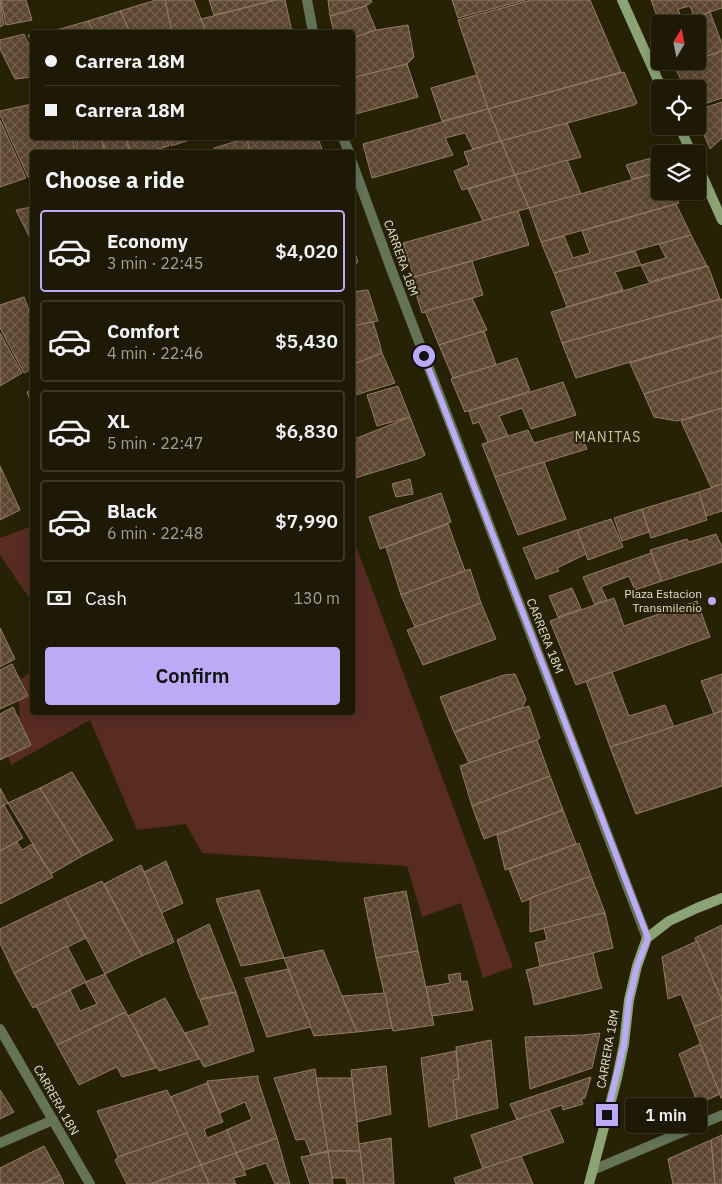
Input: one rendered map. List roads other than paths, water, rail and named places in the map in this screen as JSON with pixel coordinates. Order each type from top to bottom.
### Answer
[{"type":"street","points":[[307,0],[313,30]]},
{"type":"street","points":[[622,0],[658,80]]},
{"type":"street","name":"CARRERA 18M","points":[[355,170],[648,938],[637,966],[629,1000],[622,1052],[589,1184]]},
{"type":"street","points":[[706,184],[722,220]]},
{"type":"street","points":[[648,938],[669,921],[722,898]]},
{"type":"street","name":"CARRERA 18N","points":[[0,1029],[90,1184]]},
{"type":"street","points":[[593,1170],[722,1115]]},
{"type":"street","points":[[0,1143],[53,1120]]},
{"type":"place","name":"Plaza Estacion Transmilenio","points":[[712,601]]},
{"type":"district","name":"MANITAS","points":[[608,437]]}]
